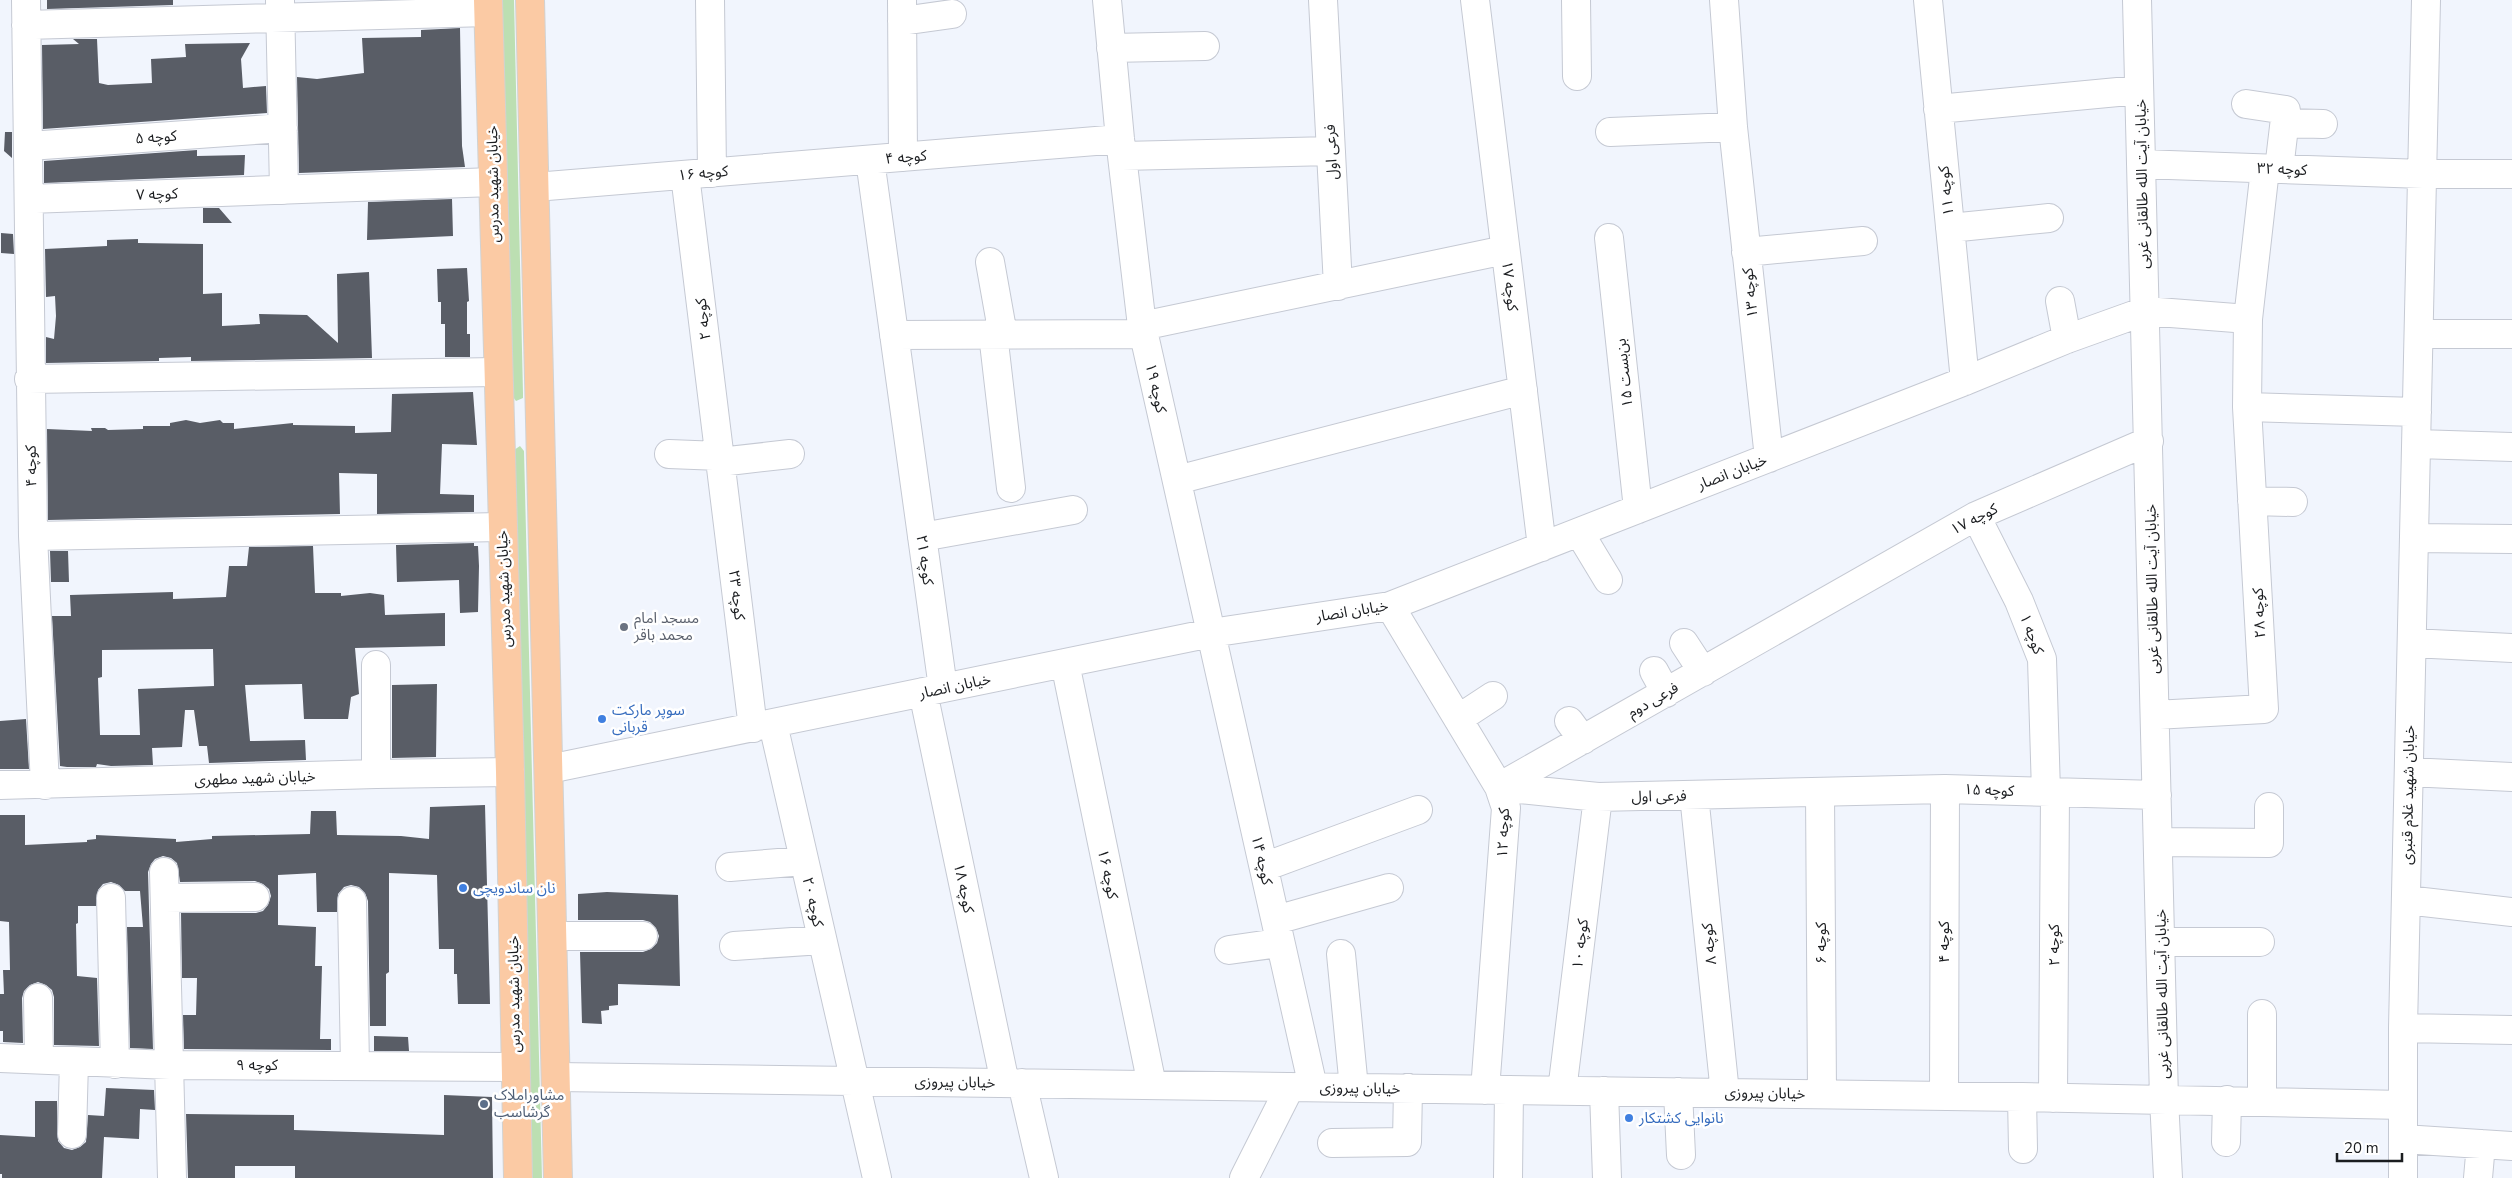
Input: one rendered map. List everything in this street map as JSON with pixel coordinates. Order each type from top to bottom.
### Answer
[{"type":"main road","points":[[530,0],[550,769],[558,1178]]},
{"type":"main road","name":"خیابان شهید مدرس","points":[[488,6],[501,527],[510,772],[518,1178]]},
{"type":"street","points":[[710,0],[712,173]]},
{"type":"street","name":"کوچه ۱۹","points":[[1107,0],[1121,148],[1143,330],[1211,633]]},
{"type":"street","points":[[1576,0],[1577,76]]},
{"type":"street","points":[[1610,132],[1732,128],[1724,0]]},
{"type":"street","name":"کوچه ۱۱","points":[[1928,0],[1965,381]]},
{"type":"street","name":"خیابان آیت الله طالقانی غربی","points":[[2137,0],[2164,1099],[2168,1178]]},
{"type":"street","points":[[2285,116],[2272,169],[2248,319],[2247,407],[2417,412],[2426,0]]},
{"type":"street","points":[[26,13],[488,6]]},
{"type":"street","points":[[280,9],[284,190],[493,182]]},
{"type":"street","name":"فرعی اول","points":[[1324,9],[1338,286]]},
{"type":"street","points":[[903,157],[902,10],[952,14]]},
{"type":"street","name":"کوچه ۴","points":[[26,13],[29,146],[29,379],[33,536],[45,784]]},
{"type":"street","name":"کوچه ۱۷","points":[[1476,13],[1542,547]]},
{"type":"street","points":[[1111,48],[1205,46]]},
{"type":"street","points":[[1938,109],[2139,90]]},
{"type":"street","points":[[2246,104],[2285,116],[2323,124]]},
{"type":"street","name":"کوچه ۵","points":[[29,146],[283,128]]},
{"type":"street","name":"کوچه ۱۳","points":[[1732,128],[1769,458]]},
{"type":"street","points":[[1121,148],[1331,151]]},
{"type":"street","name":"کوچه ۴","points":[[907,432],[870,160],[1121,148]]},
{"type":"street","name":"کوچه ۱۶","points":[[536,187],[870,160]]},
{"type":"street","name":"کوچه ۳۲","points":[[2141,164],[2423,174]]},
{"type":"street","points":[[2423,174],[2512,174]]},
{"type":"street","name":"کوچه ۲","points":[[685,175],[720,459]]},
{"type":"street","name":"کوچه ۷","points":[[29,199],[284,190]]},
{"type":"street","points":[[1950,228],[2049,218]]},
{"type":"street","name":"بن‌بست ۱۵","points":[[1609,238],[1638,509]]},
{"type":"street","points":[[1746,252],[1863,241]]},
{"type":"street","points":[[894,335],[1143,330],[1505,250]]},
{"type":"street","points":[[990,262],[1011,488]]},
{"type":"street","points":[[2060,301],[2067,339]]},
{"type":"street","points":[[2145,311],[2248,319]]},
{"type":"street","name":"خیابان انصار","points":[[550,769],[1211,633],[1390,606],[1965,381],[2067,339],[2145,311]]},
{"type":"street","points":[[2419,334],[2512,334]]},
{"type":"street","points":[[29,379],[497,372]]},
{"type":"street","points":[[1177,480],[1523,390]]},
{"type":"street","name":"کوچه ۲۸","points":[[2156,715],[2264,709],[2247,407]]},
{"type":"street","name":"خیابان شهید غلام قنبری","points":[[2403,1178],[2403,1028],[2417,412]]},
{"type":"street","name":"کوچه ۲۱","points":[[907,432],[922,537],[933,690]]},
{"type":"street","name":"کوچه ۱۷","points":[[1807,612],[1976,516],[2148,441]]},
{"type":"street","points":[[2417,444],[2512,447]]},
{"type":"street","points":[[669,454],[720,459],[790,454]]},
{"type":"street","name":"کوچه ۲۳","points":[[720,459],[763,726]]},
{"type":"street","points":[[2252,501],[2293,502]]},
{"type":"street","points":[[922,537],[1073,510]]},
{"type":"street","name":"کوچه ۱","points":[[1976,516],[2019,601],[2042,659],[2051,792]]},
{"type":"street","points":[[33,536],[501,527]]},
{"type":"street","points":[[1579,532],[1608,580]]},
{"type":"street","points":[[2414,538],[2512,540]]},
{"type":"street","name":"کوچه ۱۲","points":[[1390,606],[1499,787],[1506,808],[1497,1090]]},
{"type":"street","name":"فرعی دوم","points":[[1499,787],[1576,730],[1660,682],[1703,672],[1807,612]]},
{"type":"street","name":"کوچه ۱۴","points":[[1211,633],[1277,931],[1301,1087]]},
{"type":"street","points":[[1684,642],[1703,672]]},
{"type":"street","points":[[2412,643],[2512,648]]},
{"type":"street","name":"کوچه ۱۶","points":[[1064,663],[1152,1085]]},
{"type":"street","points":[[376,665],[376,774]]},
{"type":"street","name":"کوچه ۱۸","points":[[933,690],[1013,1083]]},
{"type":"street","points":[[1458,719],[1493,696]]},
{"type":"street","name":"کوچه ۲۰","points":[[763,726],[804,861],[854,1081]]},
{"type":"street","name":"خیابان شهید مطهری","points":[[0,785],[510,772]]},
{"type":"street","points":[[2409,772],[2512,777]]},
{"type":"street","name":"فرعی اول","points":[[1499,787],[1598,797],[1820,792]]},
{"type":"street","name":"کوچه ۴","points":[[1944,1096],[1945,789]]},
{"type":"street","name":"کوچه ۱۵","points":[[1820,792],[1945,789],[2157,795]]},
{"type":"street","name":"کوچه ۶","points":[[1820,792],[1822,1094]]},
{"type":"street","name":"کوچه ۲","points":[[2051,792],[2053,1098]]},
{"type":"street","name":"کوچه ۸","points":[[1694,795],[1725,1093]]},
{"type":"street","name":"کوچه ۱۰","points":[[1562,1091],[1598,797]]},
{"type":"street","points":[[2159,842],[2269,843],[2269,807]]},
{"type":"street","points":[[1264,866],[1418,810]]},
{"type":"street","points":[[730,867],[804,861]]},
{"type":"street","points":[[172,1178],[164,885],[255,897]]},
{"type":"street","points":[[1229,950],[1389,888]]},
{"type":"street","points":[[111,898],[115,1064]]},
{"type":"street","points":[[2406,900],[2504,911]]},
{"type":"street","points":[[352,901],[355,1066]]},
{"type":"street","points":[[553,936],[643,936]]},
{"type":"street","points":[[734,946],[822,940]]},
{"type":"street","points":[[2161,942],[2260,942]]},
{"type":"street","points":[[1342,954],[1354,1088]]},
{"type":"street","points":[[38,998],[39,1059]]},
{"type":"street","points":[[2262,1014],[2262,1101],[2403,1105]]},
{"type":"street","points":[[2403,1028],[2512,1030]]},
{"type":"street","name":"کوچه ۹","points":[[0,1058],[170,1065],[515,1067]]},
{"type":"street","points":[[72,1134],[74,1062]]},
{"type":"street","name":"خیابان پیروزی","points":[[556,1077],[2262,1101]]},
{"type":"street","points":[[854,1081],[877,1178]]},
{"type":"street","points":[[1013,1083],[1044,1178]]},
{"type":"street","points":[[1244,1178],[1301,1087]]},
{"type":"street","points":[[1332,1143],[1407,1142],[1408,1088]]},
{"type":"street","points":[[1497,1090],[1508,1178]]},
{"type":"street","points":[[1604,1091],[1607,1178]]},
{"type":"street","points":[[1678,1092],[1681,1155]]},
{"type":"street","points":[[2022,1097],[2023,1149]]},
{"type":"street","points":[[2226,1142],[2227,1100]]},
{"type":"street","points":[[2403,1140],[2512,1146]]},
{"type":"street","points":[[2478,1178],[2481,1144]]},
{"type":"green space","points":[[502,0],[514,0],[523,393],[523,398],[516,401],[513,397]]},
{"type":"green space","points":[[520,446],[524,451],[542,1178],[532,1178],[514,450]]},
{"type":"building","points":[[47,0],[173,0],[173,5],[47,9]]},
{"type":"building","points":[[460,28],[462,146],[465,167],[299,173],[297,77],[317,79],[364,73],[362,38],[421,37],[421,30]]},
{"type":"building","points":[[73,39],[97,39],[99,83],[108,85],[152,83],[151,59],[186,57],[185,44],[250,43],[241,59],[243,88],[266,86],[267,113],[43,129],[42,45],[79,44]]},
{"type":"building","points":[[5,132],[12,132],[12,158],[4,151]]},
{"type":"building","points":[[197,150],[197,156],[245,155],[244,175],[44,183],[44,161]]},
{"type":"building","points":[[452,199],[453,236],[367,240],[368,202]]},
{"type":"building","points":[[203,208],[219,208],[232,223],[203,223]]},
{"type":"building","points":[[1,233],[13,234],[14,254],[1,253]]},
{"type":"building","points":[[138,239],[138,243],[203,244],[203,294],[222,293],[222,326],[260,324],[259,314],[307,315],[338,343],[337,274],[369,272],[372,358],[191,361],[191,357],[159,358],[159,361],[46,363],[46,337],[54,339],[56,316],[55,296],[46,297],[45,249],[107,246],[107,240]]},
{"type":"building","points":[[467,268],[469,301],[467,302],[467,334],[470,334],[470,357],[445,357],[445,324],[441,324],[441,302],[438,302],[437,269]]},
{"type":"building","points":[[473,392],[477,445],[442,444],[440,494],[474,495],[474,512],[377,514],[377,474],[339,473],[340,514],[48,520],[47,429],[92,431],[91,428],[105,428],[108,430],[143,429],[143,426],[170,426],[170,423],[186,420],[200,423],[220,420],[223,423],[234,423],[234,429],[293,423],[293,425],[355,426],[355,433],[391,432],[392,394]]},
{"type":"building","points":[[474,543],[474,546],[478,546],[478,612],[460,613],[459,580],[397,582],[396,545]]},
{"type":"building","points":[[313,546],[315,593],[341,593],[341,596],[370,593],[384,595],[385,615],[445,613],[445,646],[355,648],[359,694],[351,697],[348,719],[304,719],[302,684],[245,685],[250,741],[305,740],[306,760],[209,763],[207,746],[199,746],[194,710],[185,710],[182,747],[152,748],[153,765],[111,766],[97,764],[96,767],[60,766],[52,616],[71,616],[70,595],[173,592],[173,599],[226,597],[229,566],[247,566],[249,547]],"holes":[[[213,649],[214,686],[138,689],[140,735],[100,735],[98,678],[102,677],[102,650]]]},
{"type":"building","points":[[50,551],[68,551],[69,582],[51,582]]},
{"type":"building","points":[[437,684],[436,757],[392,758],[392,685]]},
{"type":"building","points":[[26,719],[29,769],[0,769],[0,721]]},
{"type":"building","points":[[485,805],[490,1004],[458,1004],[457,974],[454,974],[454,949],[439,949],[437,875],[389,873],[389,972],[386,974],[386,1026],[370,1026],[368,901],[365,893],[359,887],[351,885],[344,887],[338,894],[337,912],[317,912],[316,873],[278,875],[278,925],[316,927],[315,966],[322,966],[320,1039],[331,1039],[331,1050],[184,1049],[183,1015],[196,1015],[197,978],[182,978],[181,913],[256,913],[263,911],[268,905],[271,896],[269,889],[255,881],[180,882],[177,863],[171,858],[163,856],[155,859],[148,872],[153,1049],[130,1048],[127,927],[143,927],[140,891],[125,891],[119,885],[111,882],[103,884],[98,890],[96,906],[78,906],[78,923],[76,924],[77,976],[97,978],[99,1046],[54,1045],[54,997],[52,990],[38,982],[30,985],[24,991],[22,998],[23,1043],[3,1042],[3,1031],[0,1031],[0,994],[4,994],[3,970],[10,970],[9,922],[0,921],[0,815],[25,815],[25,845],[87,842],[87,840],[96,839],[96,835],[176,839],[176,842],[212,839],[212,836],[310,834],[311,811],[336,811],[337,835],[401,836],[429,839],[430,807]]},
{"type":"building","points":[[607,892],[678,895],[680,986],[618,984],[618,1005],[609,1006],[609,1010],[601,1011],[602,1024],[582,1023],[580,952],[643,952],[651,949],[657,943],[659,936],[656,928],[650,922],[643,920],[578,920],[578,894]]},
{"type":"building","points":[[374,1036],[408,1037],[409,1051],[374,1051]]},
{"type":"building","points":[[106,1088],[154,1090],[155,1110],[140,1109],[139,1139],[104,1137],[102,1178],[2,1178],[2,1174],[0,1174],[0,1135],[35,1137],[35,1101],[57,1101],[58,1141],[64,1148],[72,1150],[86,1142],[88,1115],[104,1116]]},
{"type":"building","points":[[444,1095],[492,1097],[493,1178],[295,1178],[295,1166],[235,1166],[235,1178],[188,1178],[186,1114],[294,1115],[294,1130],[444,1135]]},
{"type":"place","name":"مسجد امام محمد باقر","points":[[624,627]]},
{"type":"place","name":"سوپر مارکت قربانی","points":[[602,719]]},
{"type":"place","name":"نان ساندویچی","points":[[463,888]]},
{"type":"place","name":"مشاوراملاک گرشاسب","points":[[484,1104]]},
{"type":"place","name":"نانوایی کشتکار","points":[[1629,1118]]}]
